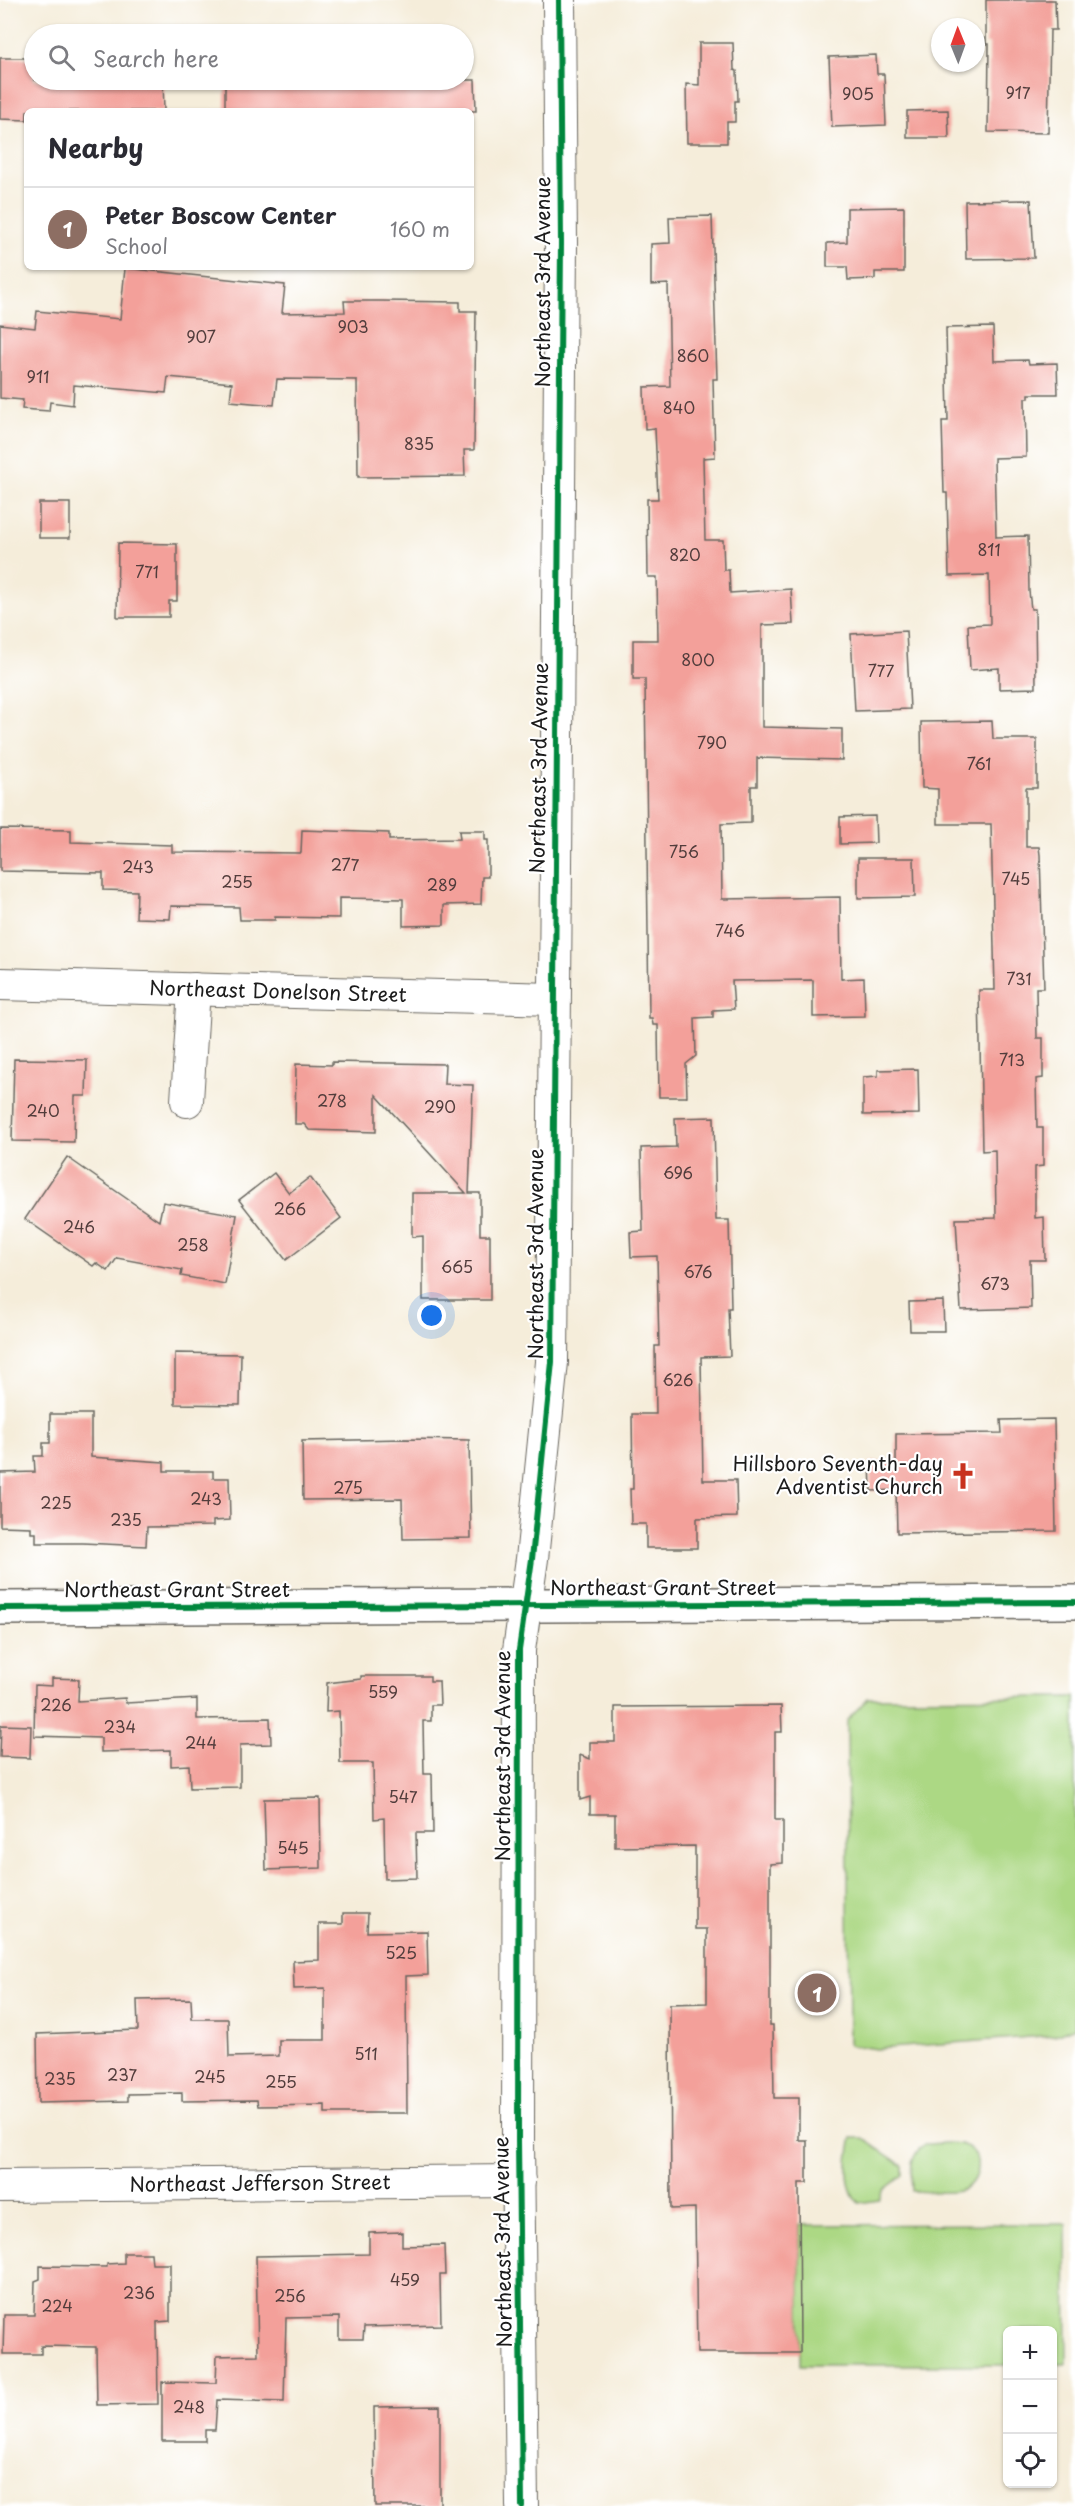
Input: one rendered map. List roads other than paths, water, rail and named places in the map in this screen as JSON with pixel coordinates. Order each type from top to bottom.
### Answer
[{"type":"street","name":"Northeast 3rd Avenue","points":[[522,2506],[519,2181],[519,1650],[550,1405],[552,1362],[553,999],[561,243],[559,0]]},
{"type":"street","name":"Northeast Donelson Street","points":[[0,984],[553,999]]},
{"type":"street","points":[[187,1101],[194,989]]},
{"type":"street","name":"Northeast Grant Street","points":[[0,1608],[1075,1602]]},
{"type":"street","name":"Northeast Jefferson Street","points":[[0,2186],[519,2181]]},
{"type":"place","name":"Hillsboro Seventh-day Adventist Church","points":[[963,1476]]},
{"type":"place","name":"Peter Boscow Center","points":[[817,1993]]}]
